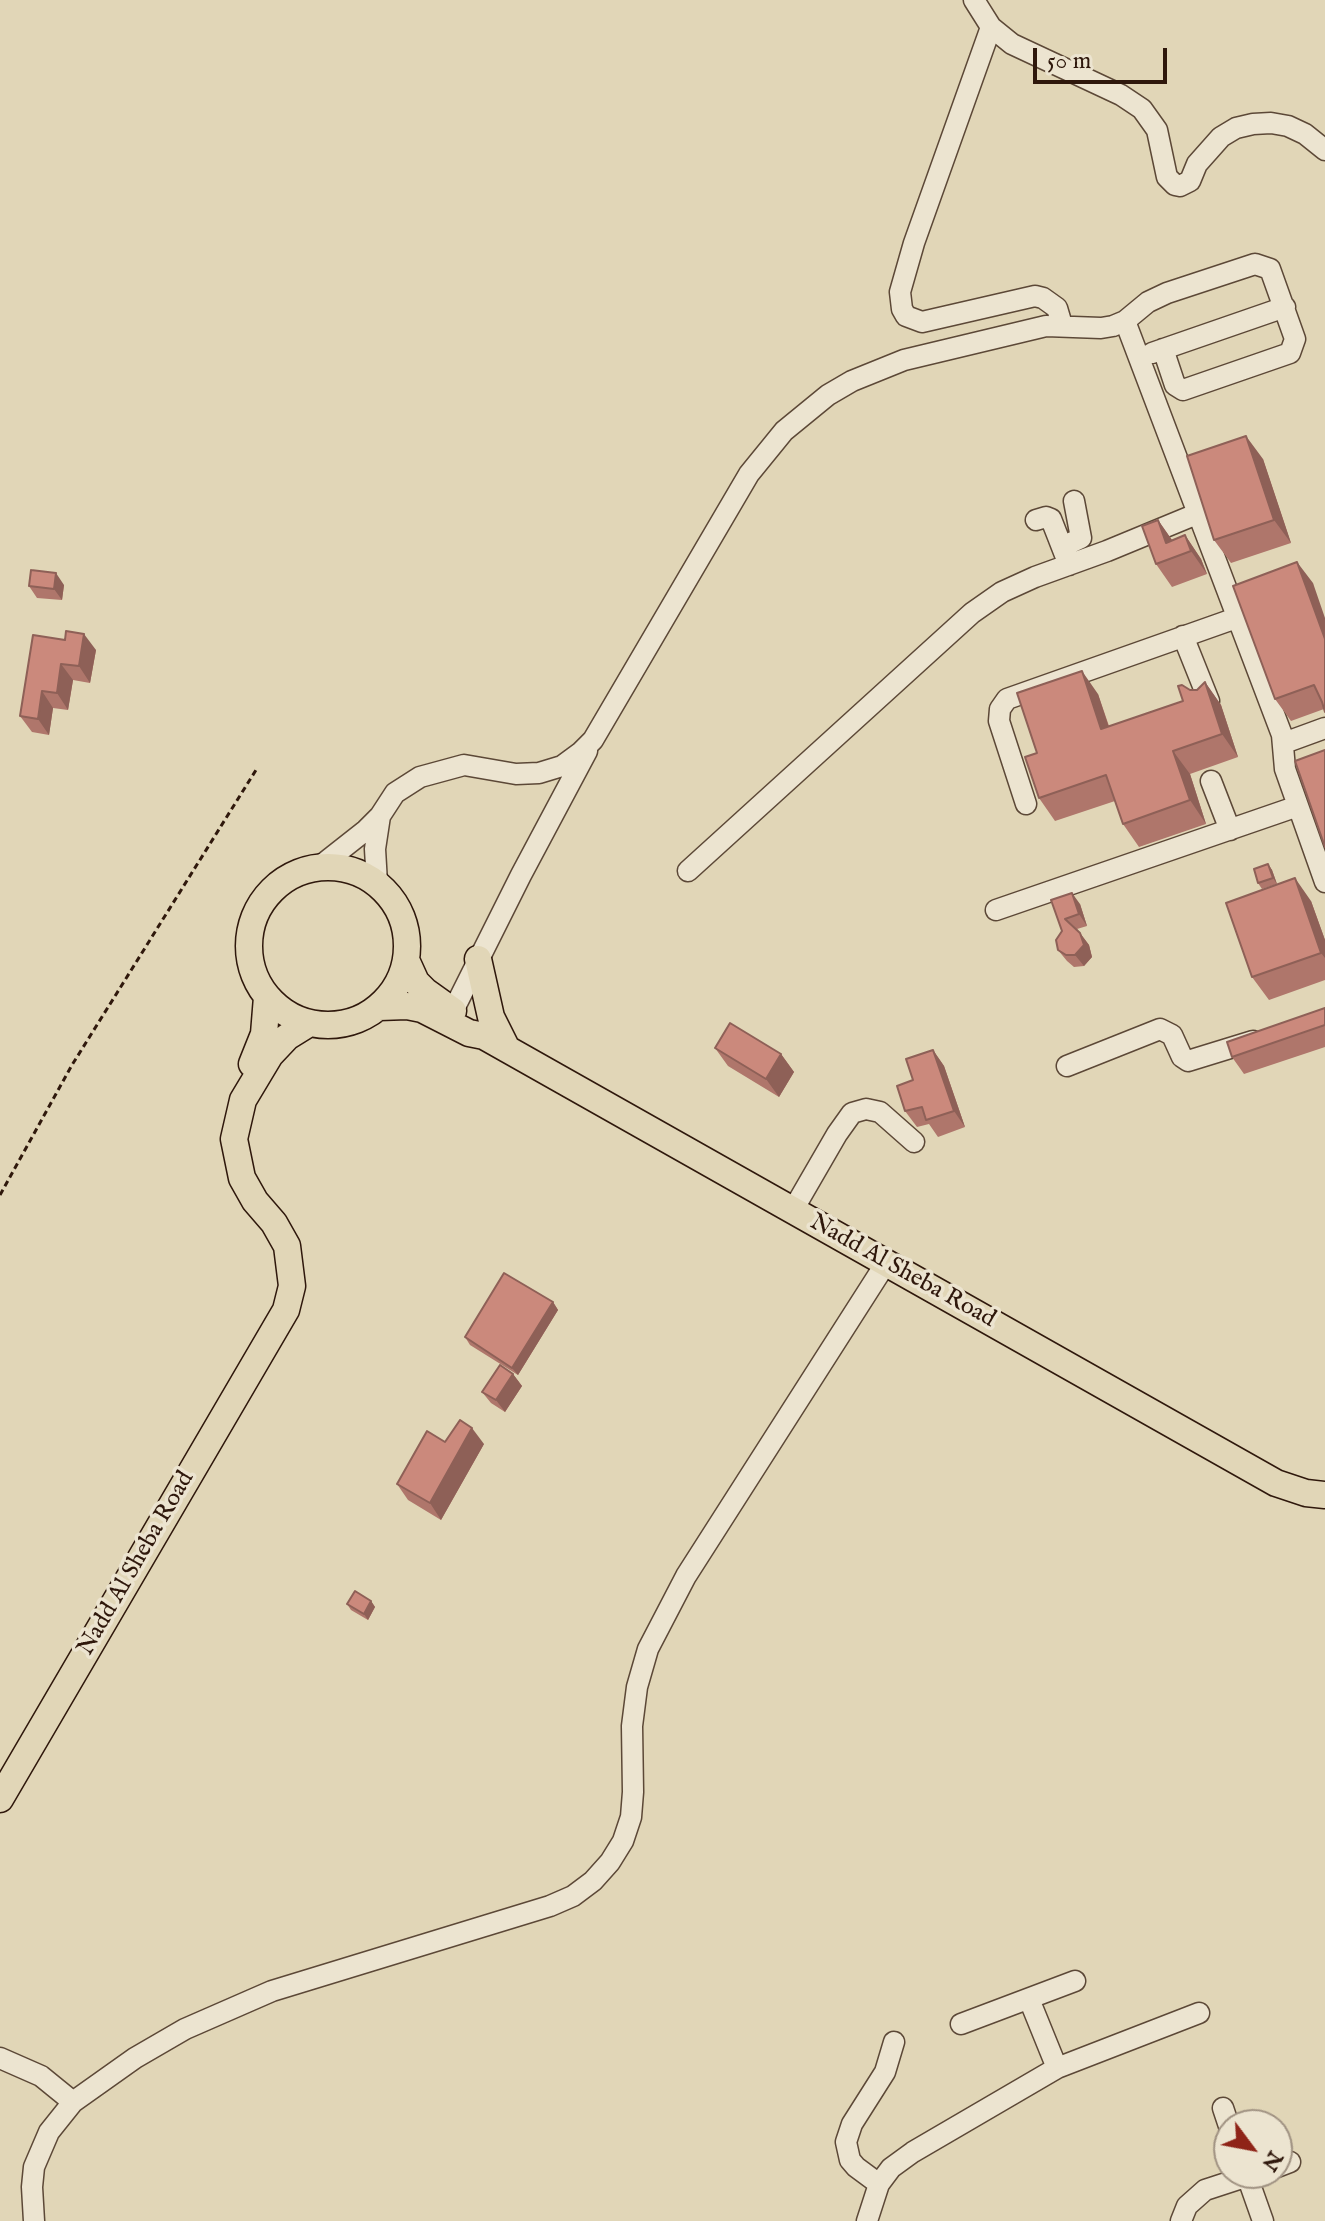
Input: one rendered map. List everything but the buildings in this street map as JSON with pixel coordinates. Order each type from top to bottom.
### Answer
[{"type":"main road","points":[[319,867],[355,871],[377,883],[394,901],[404,923],[406,960],[396,986],[379,1007],[345,1023],[308,1024],[285,1013],[267,997],[250,964],[249,939],[255,914],[268,894],[285,878],[319,867]]},
{"type":"main road","points":[[478,959],[491,1017],[507,1049]]},
{"type":"main road","name":"Nadd Al Sheba Road","points":[[406,960],[416,982],[425,991],[474,1024],[484,1036]]},
{"type":"main road","name":"Nadd Al Sheba Road","points":[[267,997],[264,1034],[230,1111],[225,1150],[235,1188],[267,1229],[279,1254],[283,1277],[274,1329]]},
{"type":"main road","name":"Nadd Al Sheba Road","points":[[379,1007],[422,1009],[469,1033],[484,1036],[1276,1483],[1306,1493],[1325,1495]]},
{"type":"main road","name":"Nadd Al Sheba Road","points":[[0,1799],[282,1319],[292,1293],[290,1259],[281,1234],[255,1201],[242,1178],[235,1152],[235,1125],[243,1100],[270,1055],[287,1037],[308,1024]]},
{"type":"street","points":[[974,0],[991,27],[1012,44],[1121,95],[1142,109],[1157,130],[1167,177],[1175,185],[1190,181],[1197,164],[1221,137],[1236,128],[1253,124],[1288,126],[1305,134],[1325,150]]},
{"type":"street","points":[[991,27],[910,256],[900,292],[902,309],[914,321],[922,322],[1035,296],[1051,302],[1061,316],[1062,325]]},
{"type":"street","points":[[453,1011],[593,740],[749,474],[765,451],[805,412],[852,381],[904,360],[1046,326],[1101,328],[1125,321],[1157,297],[1255,264],[1266,266],[1273,274],[1295,344],[1290,353],[1280,359],[1183,390],[1175,385],[1163,349]]},
{"type":"street","points":[[1139,357],[1285,307]]},
{"type":"street","points":[[1125,321],[1237,603],[1284,743],[1285,769],[1325,882]]},
{"type":"street","points":[[1066,556],[1081,538],[1074,501]]},
{"type":"street","points":[[688,871],[972,613],[1066,556],[1199,513]]},
{"type":"street","points":[[1036,520],[1051,519],[1066,556]]},
{"type":"street","points":[[1026,804],[999,721],[1000,709],[1007,699],[1183,636],[1237,603]]},
{"type":"street","points":[[1183,636],[1209,701]]},
{"type":"street","points":[[1284,743],[1325,728]]},
{"type":"street","points":[[319,867],[380,816],[395,793],[407,784],[433,772],[464,765],[516,774],[539,773],[562,766],[593,740]]},
{"type":"street","points":[[1211,781],[1230,830]]},
{"type":"street","points":[[996,910],[1298,806]]},
{"type":"street","points":[[377,883],[375,849],[380,816]]},
{"type":"street","points":[[1067,1066],[1160,1029],[1172,1035],[1182,1057],[1188,1061],[1266,1036]]},
{"type":"street","points":[[793,1210],[852,1113],[866,1109],[880,1112],[914,1142]]},
{"type":"street","points":[[34,2221],[32,2187],[40,2149],[60,2116],[73,2102],[135,2058],[185,2029],[235,2006],[368,1960],[550,1906],[573,1896],[593,1881],[610,1862],[623,1841],[631,1817],[632,1726],[637,1687],[648,1649],[686,1576],[886,1263]]},
{"type":"street","points":[[961,2024],[1075,1981]]},
{"type":"street","points":[[1029,1999],[1057,2068]]},
{"type":"street","points":[[867,2221],[879,2184],[891,2168],[913,2152],[1057,2068],[1199,2013]]},
{"type":"street","points":[[879,2184],[850,2160],[846,2142],[852,2124],[885,2072],[894,2042]]},
{"type":"street","points":[[0,2058],[41,2076],[73,2102]]},
{"type":"street","points":[[1181,2221],[1195,2197],[1213,2187]]},
{"type":"street","points":[[1254,2189],[1263,2221]]},
{"type":"path","points":[[0,1195],[72,1065],[256,770]]}]
